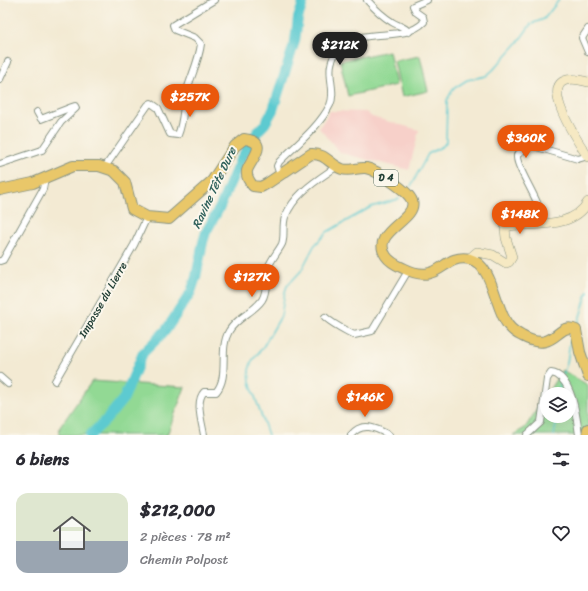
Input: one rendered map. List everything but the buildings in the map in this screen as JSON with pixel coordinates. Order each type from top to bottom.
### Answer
[{"type":"main road","points":[[588,82],[576,79],[562,81],[558,86],[557,95],[558,102],[576,139],[588,157]]},
{"type":"main road","points":[[0,190],[45,178],[74,166],[105,167],[114,171],[126,182],[132,209],[147,216],[169,219],[176,215],[217,175],[240,142],[244,140],[249,140],[255,143],[258,152],[247,172],[248,180],[253,186],[261,187],[311,154],[318,154],[325,157],[336,167]]},
{"type":"main road","name":"D 4","points":[[336,167],[345,170],[367,168],[387,178],[409,196],[412,201],[412,207],[409,213],[390,231],[385,238],[383,247],[385,255],[392,263],[408,271],[428,275],[436,272],[448,262],[456,259],[469,259]]},
{"type":"main road","points":[[588,202],[582,211],[570,219],[543,224],[514,225],[505,228],[506,238],[512,256],[509,262],[506,263],[486,252],[477,252],[469,259],[477,262],[485,271],[508,326],[522,336],[536,342],[545,342],[564,329],[571,327],[576,330],[580,352],[588,376]]},
{"type":"main road","points":[[587,435],[588,429]]},
{"type":"street","points":[[105,167],[142,112],[151,103],[158,108],[170,134],[178,135],[181,128],[187,90],[201,44],[195,38],[174,30],[173,24],[214,0]]},
{"type":"street","points":[[367,0],[376,10],[393,23],[405,28],[409,32]]},
{"type":"street","points":[[280,175],[277,166],[279,162],[316,126],[330,105],[332,97],[331,66],[339,50],[348,42],[369,35],[409,32],[418,28],[424,22],[424,17],[416,12],[413,6],[427,0]]},
{"type":"street","points":[[588,29],[582,38],[588,52]]},
{"type":"street","points":[[0,79],[8,62]]},
{"type":"street","points":[[0,164],[42,150],[61,122],[76,108],[75,106],[42,119],[37,112]]},
{"type":"street","points":[[543,224],[542,212],[519,164],[517,155],[530,145],[578,159],[588,157]]},
{"type":"street","points":[[204,435],[199,402],[201,395],[204,392],[216,392],[220,387],[222,380],[224,344],[229,331],[262,299],[266,290],[265,280],[269,263],[282,243],[285,218],[294,201],[305,188],[336,167]]},
{"type":"street","points":[[0,261],[3,260],[43,189],[45,178]]},
{"type":"street","name":"Impasse du Lierre","points":[[55,381],[134,245],[147,216]]},
{"type":"street","points":[[325,317],[336,326],[344,328],[354,335],[372,331],[408,271]]},
{"type":"street","points":[[527,435],[541,422],[547,379],[551,373],[563,377],[566,383],[577,421],[579,435]]},
{"type":"street","points":[[0,377],[8,384]]},
{"type":"street","points":[[351,435],[359,428],[376,427],[389,435]]},
{"type":"shaded area","points":[[330,111],[366,112],[372,117],[419,130],[409,170],[341,153],[319,128]]},
{"type":"green space","points":[[389,51],[396,85],[348,96],[340,61]]},
{"type":"green space","points":[[420,56],[428,91],[402,97],[394,61]]},
{"type":"green space","points":[[562,370],[588,385],[588,435],[513,435],[525,428],[540,404],[540,423],[576,423],[576,387],[551,387]]},
{"type":"green space","points":[[92,381],[185,387],[167,435],[59,435],[60,427]]},
{"type":"waterway","name":"Ravine Tête Dure","points":[[90,435],[106,420],[124,398],[143,353],[166,330],[191,292],[196,277],[206,232],[220,207],[240,160],[273,110],[295,41],[298,18],[304,0]]},
{"type":"waterway","points":[[411,186],[428,154],[443,146],[446,142],[447,100],[453,89],[467,80],[486,76],[519,41],[531,24],[544,19],[559,0]]},
{"type":"waterway","points":[[268,435],[250,382],[249,370],[252,361],[263,347],[281,316],[287,286],[301,271],[314,246],[327,232],[371,207],[399,199]]},
{"type":"waterway","points":[[578,323],[588,291]]},
{"type":"waterway","points":[[562,377],[567,363],[571,334]]},
{"type":"waterway","points":[[560,387],[561,381]]},
{"type":"waterway","points":[[554,435],[558,423]]}]
